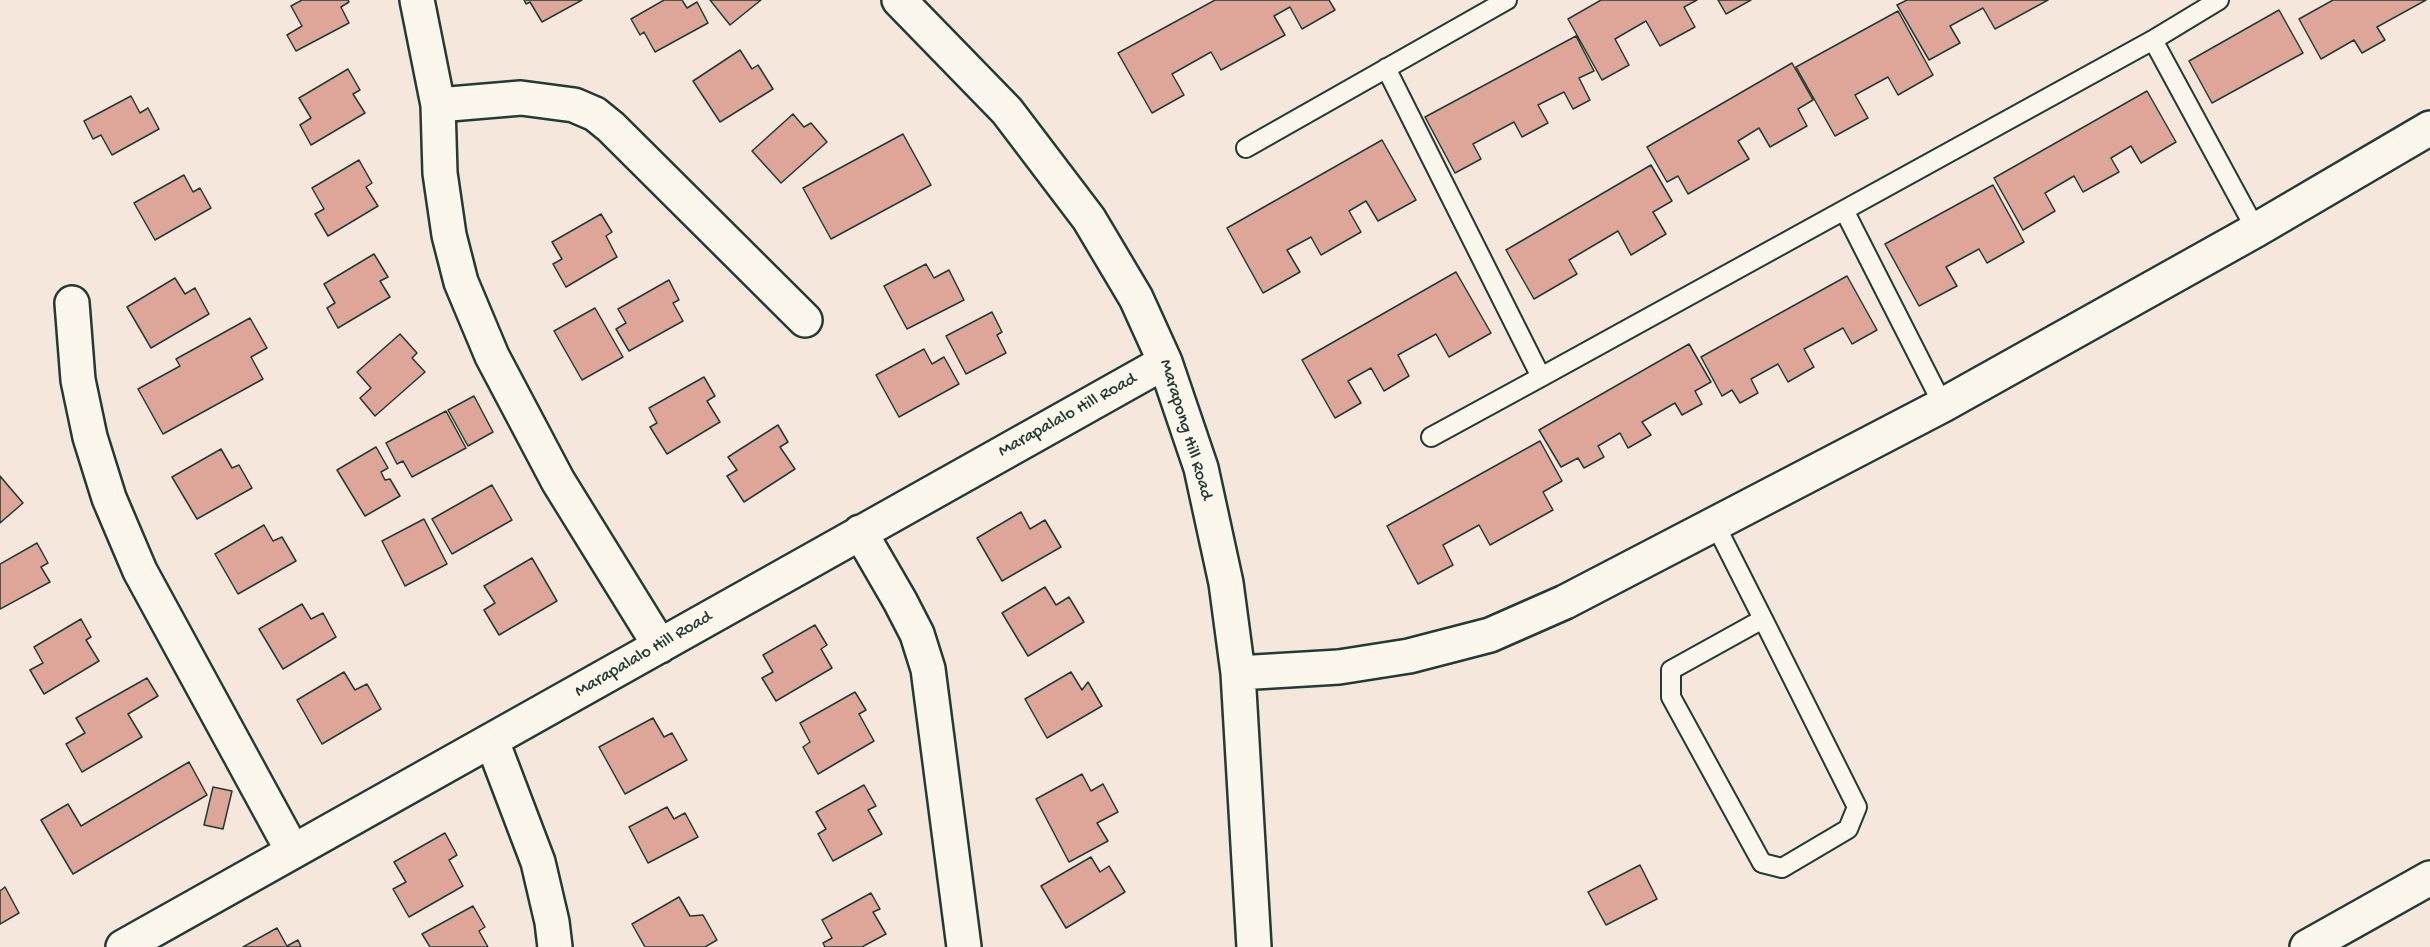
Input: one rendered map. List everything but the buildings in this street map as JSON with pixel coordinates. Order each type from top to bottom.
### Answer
[{"type":"street","points":[[417,0],[438,105],[441,183],[449,235],[461,282],[492,356],[558,480],[660,646]]},
{"type":"street","name":"Marapong Hill Road","points":[[899,0],[1007,111],[1089,219],[1136,298],[1165,362],[1201,468],[1226,583],[1238,673],[1254,947]]},
{"type":"street","points":[[438,105],[520,98],[574,105],[595,114],[805,320]]},
{"type":"street","points":[[1238,673],[1350,666],[1409,656],[1490,635],[1565,602],[1943,405],[2256,230],[2430,128]]},
{"type":"street","points":[[72,303],[78,380],[90,437],[109,498],[141,571],[292,850]]},
{"type":"street","name":"Marapalalo Hill Road","points":[[128,946],[292,850],[492,741],[1165,362]]},
{"type":"street","points":[[860,532],[917,634],[928,669],[964,947]]},
{"type":"street","points":[[492,741],[538,862],[552,922],[555,947]]},
{"type":"street","points":[[2307,947],[2430,878]]},
{"type":"lane","points":[[1246,148],[1507,0]]},
{"type":"lane","points":[[1431,437],[2153,40],[2219,0]]},
{"type":"lane","points":[[2153,40],[2256,230]]},
{"type":"lane","points":[[1386,68],[1541,377]]},
{"type":"lane","points":[[1844,210],[1943,405]]},
{"type":"lane","points":[[1715,524],[1763,619],[1857,807],[1848,829],[1782,868],[1762,863],[1671,697],[1671,670],[1763,619]]}]
